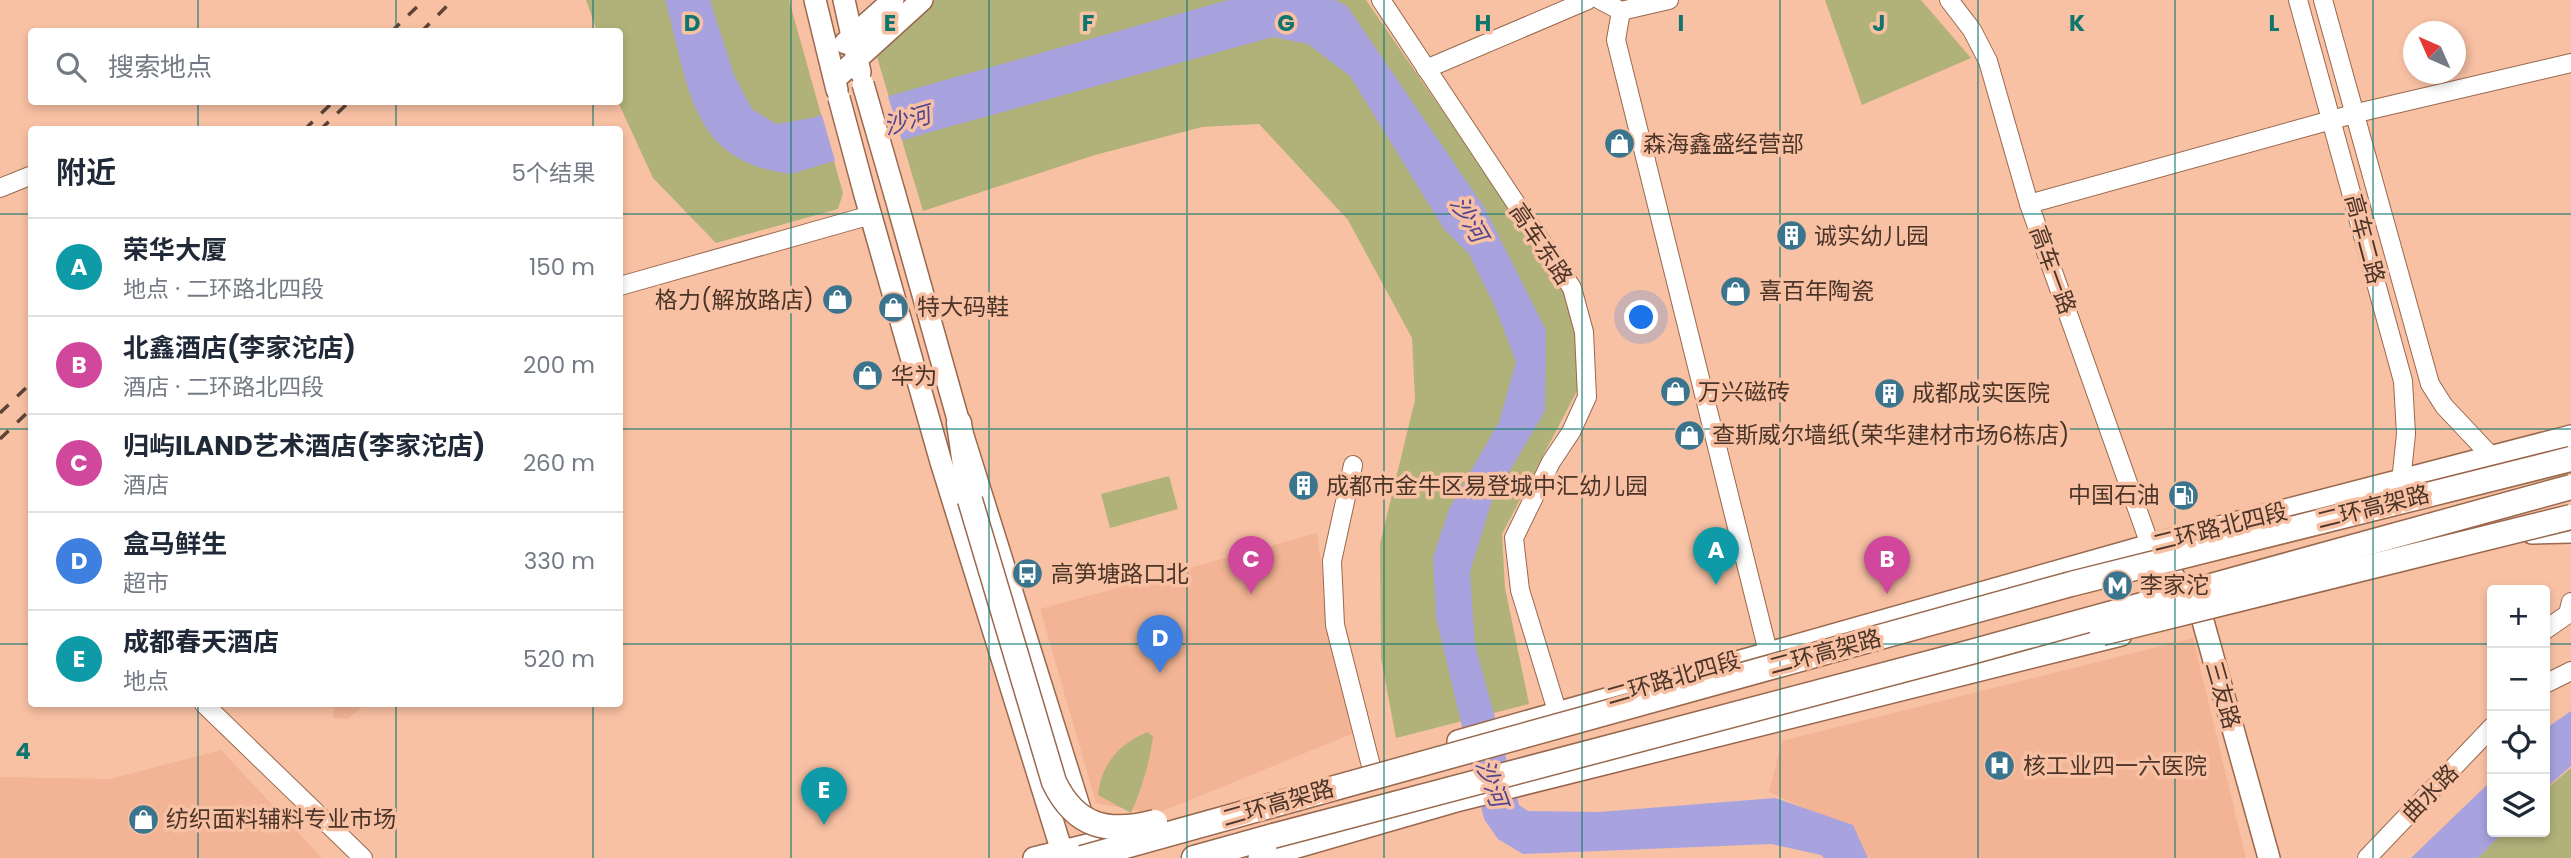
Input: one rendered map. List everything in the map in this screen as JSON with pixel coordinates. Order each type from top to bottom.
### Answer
[{"type":"highway","points":[[959,423],[970,500],[1054,782],[1071,811],[1095,823],[1132,828],[1240,800],[1338,787]]},
{"type":"highway","points":[[2071,584],[2107,567],[2571,448]]},
{"type":"highway","name":"二环高架路","points":[[1078,854],[1338,787],[2071,584],[2571,459]]},
{"type":"highway","name":"二环高架路","points":[[1194,858],[1971,652],[2571,487]]},
{"type":"highway","points":[[1971,652],[2018,653],[2571,517]]},
{"type":"main road","points":[[815,0],[868,205],[941,462],[1040,790],[1078,854]]},
{"type":"main road","points":[[844,0],[863,84],[1078,854]]},
{"type":"main road","points":[[829,54],[854,38],[892,0]]},
{"type":"main road","points":[[837,89],[859,61],[922,0]]},
{"type":"main road","name":"二环路北四段","points":[[1034,858],[1078,854],[1557,711],[2150,545],[2571,436]]},
{"type":"main road","points":[[1259,858],[1460,800],[2519,533],[2571,533]]},
{"type":"main road","name":"三友路","points":[[2150,545],[2201,614],[2269,858]]},
{"type":"street","name":"高车东路","points":[[1381,0],[1572,288],[1584,332],[1587,397],[1514,538],[1520,590],[1557,711]]},
{"type":"street","points":[[1426,69],[1588,0]]},
{"type":"street","points":[[1600,0],[1621,11],[1669,0]]},
{"type":"street","name":"高车一路","points":[[1949,0],[1972,30],[1988,61],[2029,204],[2150,545]]},
{"type":"street","name":"高车二路","points":[[2298,0],[2403,381],[2406,434],[2401,482]]},
{"type":"street","name":"高车二路","points":[[2323,0],[2357,113],[2430,384],[2444,405],[2492,457]]},
{"type":"street","points":[[1621,11],[1616,40],[1768,652]]},
{"type":"street","points":[[2029,204],[2357,113],[2571,63]]},
{"type":"street","points":[[0,188],[28,177]]},
{"type":"street","points":[[623,285],[868,205]]},
{"type":"street","points":[[1353,465],[1332,561],[1335,625],[1371,766]]},
{"type":"street","points":[[2550,627],[2568,614],[2571,602]]},
{"type":"street","points":[[2550,682],[2571,671]]},
{"type":"street","points":[[207,707],[363,858]]},
{"type":"street","name":"曲水路","points":[[2367,858],[2487,732]]},
{"type":"shaded area","points":[[1317,533],[1329,622],[1352,734],[1155,814],[1096,803],[1040,609]]},
{"type":"shaded area","name":"核工业四一六医院","points":[[2193,638],[2246,858],[1870,858],[1826,818],[1769,792],[1782,741]]},
{"type":"shaded area","points":[[335,707],[362,707],[348,719],[333,718]]},
{"type":"shaded area","name":"纺织面料辅料专业市场","points":[[221,750],[322,858],[0,858],[0,777],[110,779]]},
{"type":"green space","points":[[586,0],[789,0],[843,193],[838,209],[716,243],[653,178],[619,105],[623,105],[623,28],[596,28]]},
{"type":"green space","points":[[935,0],[1366,0],[1563,286],[1573,313],[1578,358],[1577,391],[1502,534],[1505,588],[1529,704],[1396,738],[1381,658],[1380,544],[1415,400],[1412,338],[1348,220],[1259,124],[1202,127],[1095,155],[923,211],[877,57]]},
{"type":"green space","points":[[1825,0],[1921,0],[1971,58],[1862,105]]},
{"type":"green space","points":[[1169,476],[1178,509],[1110,528],[1101,494]]},
{"type":"green space","points":[[1148,732],[1153,737],[1149,757],[1131,813],[1098,795],[1100,784],[1113,756],[1128,742]]},
{"type":"green space","points":[[2571,768],[2571,858],[2478,858],[2497,837],[2550,837],[2550,786]]},
{"type":"water","name":"沙河","points":[[665,0],[710,0],[734,75],[752,109],[776,124],[811,118],[1228,0],[1335,0],[1347,6],[1484,207],[1546,330],[1545,411],[1491,503],[1470,572],[1475,645],[1519,805],[1528,811],[1599,812],[1775,798],[1853,825],[1868,858],[1824,858],[1821,855],[1771,844],[1523,854],[1498,839],[1484,819],[1436,617],[1433,557],[1449,509],[1499,422],[1516,362],[1495,307],[1469,254],[1444,229],[1350,76],[1308,44],[1273,37],[923,134],[791,174],[757,166],[731,153],[712,136],[698,114],[688,88]]},
{"type":"water","points":[[2571,711],[2571,766],[2550,785],[2550,774],[2550,726]]},
{"type":"water","points":[[2487,785],[2487,837],[2498,837],[2478,858],[2411,858]]},
{"type":"pier","points":[[887,93],[903,144],[836,164],[821,112]]},
{"type":"railway","points":[[395,28],[424,0]]},
{"type":"railway","points":[[425,28],[453,0]]},
{"type":"railway","points":[[308,126],[330,105]]},
{"type":"railway","points":[[324,126],[346,105]]},
{"type":"railway","points":[[0,413],[28,386]]},
{"type":"railway","points":[[0,439],[28,412]]},
{"type":"place","name":"森海鑫盛经营部","points":[[1620,144]]},
{"type":"place","name":"诚实幼儿园","points":[[1791,236]]},
{"type":"place","name":"喜百年陶瓷","points":[[1736,291]]},
{"type":"place","name":"格力(解放路店)","points":[[837,300]]},
{"type":"place","name":"特大码鞋","points":[[894,307]]},
{"type":"place","name":"华为","points":[[868,376]]},
{"type":"place","name":"万兴磁砖","points":[[1675,392]]},
{"type":"place","name":"成都成实医院","points":[[1889,393]]},
{"type":"place","name":"查斯威尔墙纸(荣华建材市场6栋店)","points":[[1689,435]]},
{"type":"place","name":"成都市金牛区易登城中汇幼儿园","points":[[1303,486]]},
{"type":"place","name":"中国石油","points":[[2183,495]]},
{"type":"place","name":"高笋塘路口北","points":[[1028,574]]},
{"type":"place","name":"荣华大厦","points":[[1716,585]]},
{"type":"place","name":"李家沱","points":[[2117,585]]},
{"type":"place","name":"归屿ILAND艺术酒店(李家沱店)","points":[[1251,594]]},
{"type":"place","name":"北鑫酒店(李家沱店)","points":[[1887,594]]},
{"type":"place","name":"盒马鲜生","points":[[1160,673]]},
{"type":"place","name":"核工业四一六医院","points":[[2000,766]]},
{"type":"place","name":"纺织面料辅料专业市场","points":[[143,819]]},
{"type":"place","name":"成都春天酒店","points":[[824,825]]}]
